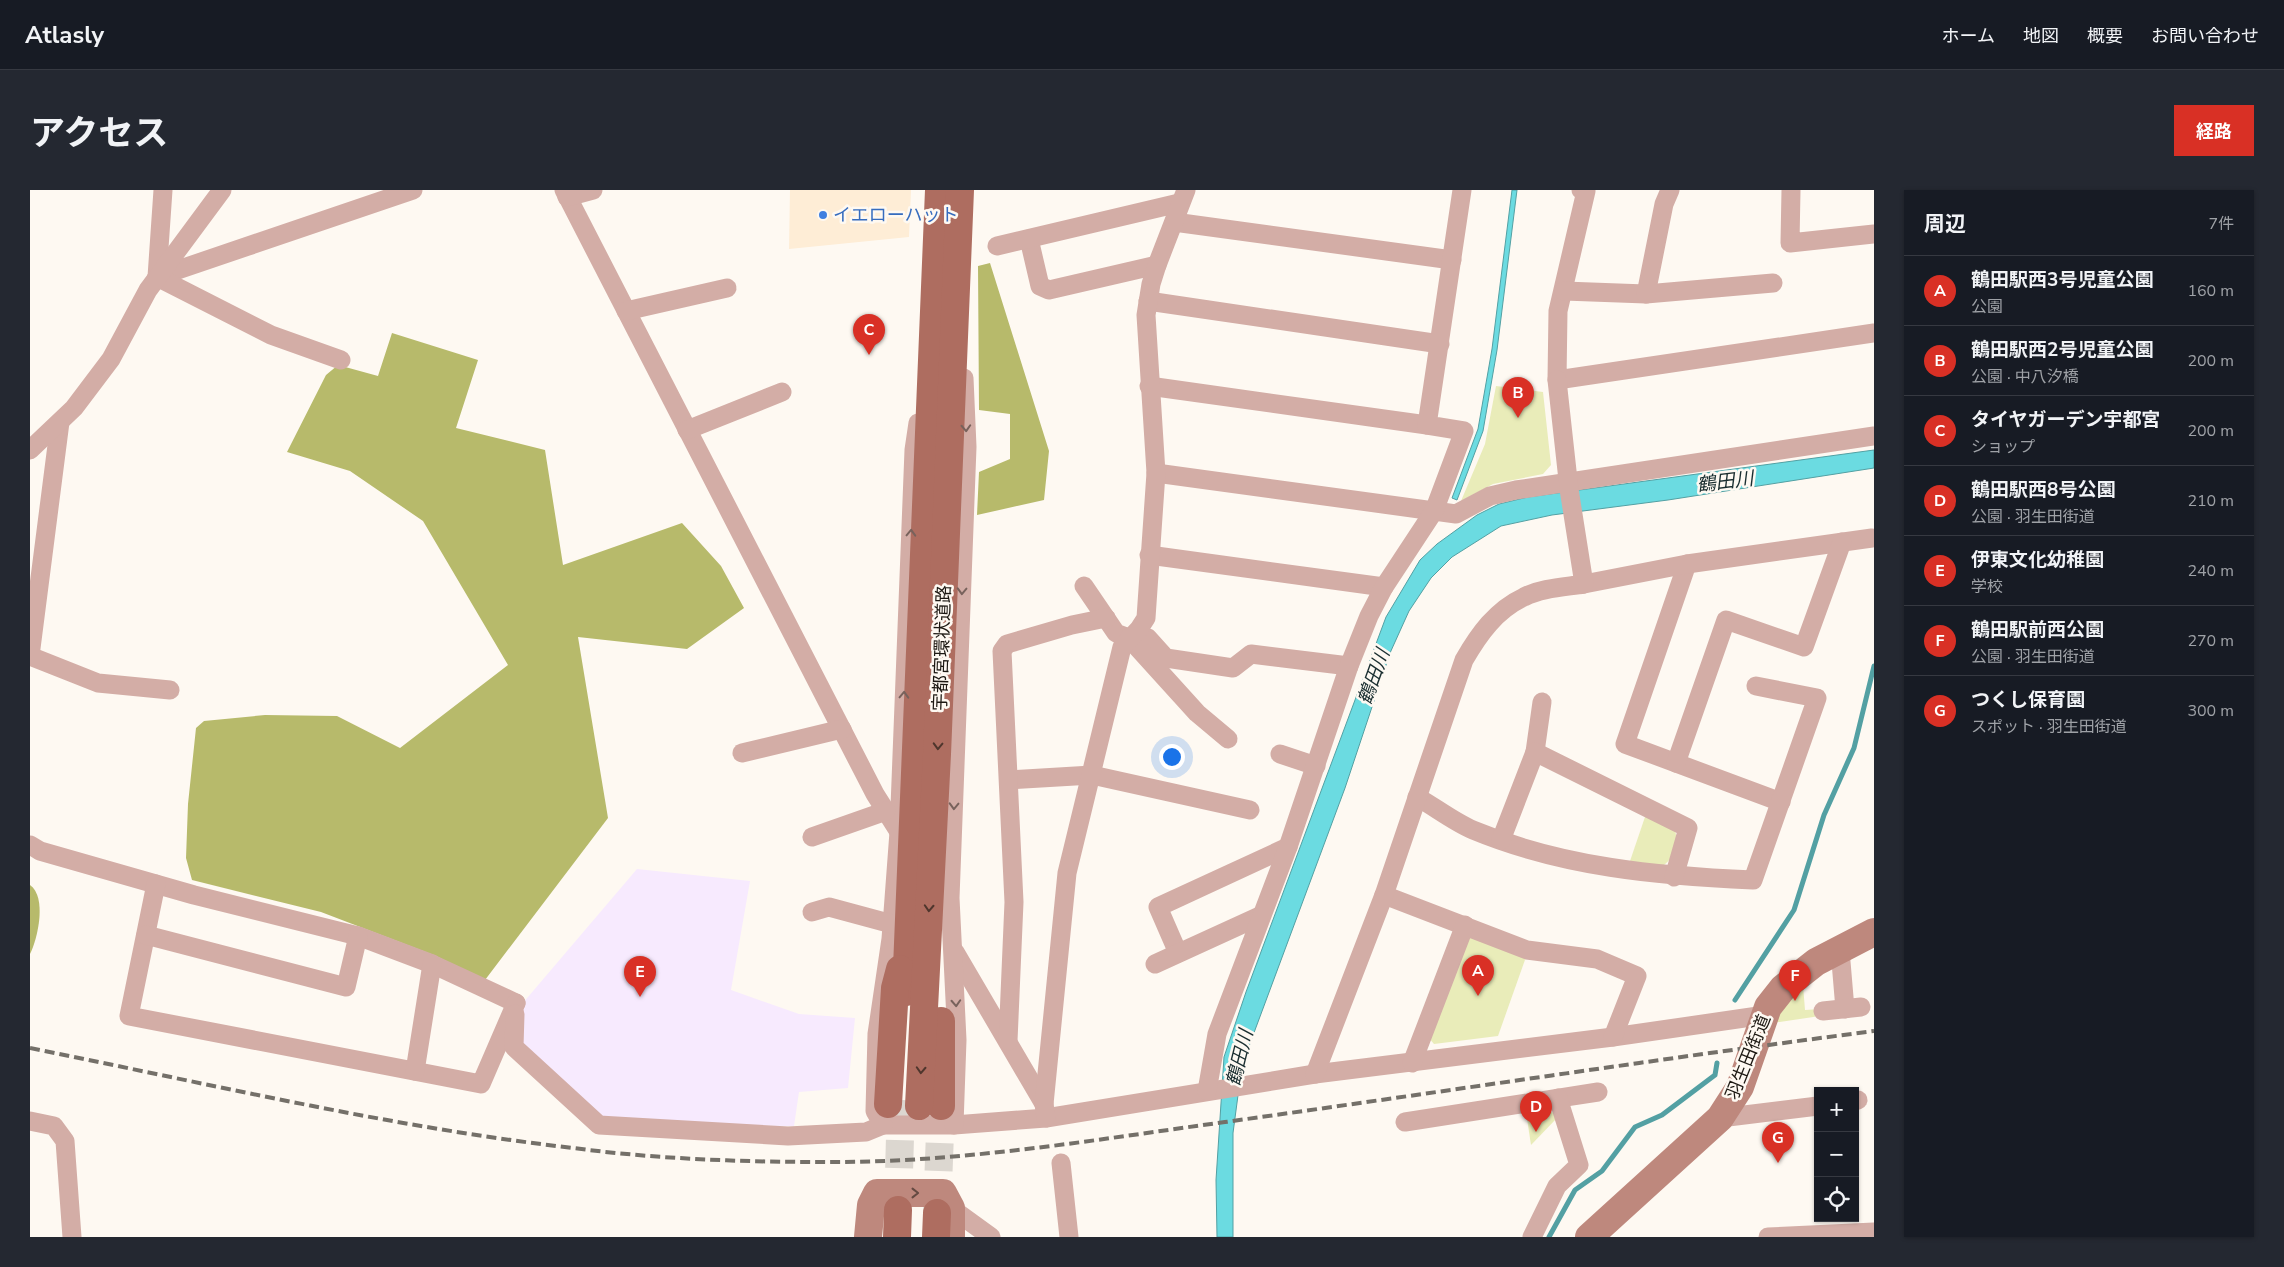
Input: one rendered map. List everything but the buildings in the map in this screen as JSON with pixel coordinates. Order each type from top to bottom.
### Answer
[{"type":"main road","name":"宇都宮環状道路","points":[[939,190],[948,257]]},
{"type":"main road","name":"宇都宮環状道路","points":[[914,1111],[909,936],[937,754],[948,257],[960,190]]},
{"type":"main road","name":"羽生田街道","points":[[1589,1237],[1720,1118],[1740,1087],[1764,1015],[1773,1000],[1790,982],[1816,962],[1874,932]]},
{"type":"main road","points":[[909,936],[940,991],[914,1111]]},
{"type":"main road","points":[[868,1237],[871,1205],[878,1193],[943,1193],[897,1237]]},
{"type":"main road","points":[[915,1221],[951,1237]]},
{"type":"street","points":[[157,277],[164,190]]},
{"type":"street","points":[[30,450],[74,408],[112,359],[148,290],[222,190]]},
{"type":"street","points":[[157,277],[413,190]]},
{"type":"street","points":[[593,190],[565,193],[842,729],[886,812],[899,832]]},
{"type":"street","points":[[1428,425],[1462,190]]},
{"type":"street","points":[[1581,190],[1586,190],[1558,312],[1557,380],[1574,527],[1584,584]]},
{"type":"street","points":[[1646,294],[1664,204],[1670,190]]},
{"type":"street","points":[[1791,190],[1790,243],[1874,234]]},
{"type":"street","points":[[1045,1111],[1067,873],[1122,646],[1139,629],[1146,618],[1156,473],[1146,315],[1157,265],[1183,197]]},
{"type":"street","points":[[997,246],[1183,197]]},
{"type":"street","points":[[1174,222],[1452,260]]},
{"type":"street","points":[[1029,239],[1040,286],[1049,290],[1157,265]]},
{"type":"street","points":[[812,912],[829,907],[909,936],[899,832],[914,450],[948,257]]},
{"type":"street","points":[[914,1111],[957,1040],[950,898],[967,447],[948,257]]},
{"type":"street","points":[[157,277],[270,335],[341,360]]},
{"type":"street","points":[[1564,291],[1646,294],[1773,283]]},
{"type":"street","points":[[626,311],[727,288]]},
{"type":"street","points":[[1148,301],[1440,344]]},
{"type":"street","points":[[1557,380],[1874,333]]},
{"type":"street","points":[[1149,386],[1464,431],[1434,511],[1384,587],[1369,616],[1349,666],[1288,848],[1260,916],[1217,1034],[1212,1090]]},
{"type":"street","points":[[687,430],[782,392]]},
{"type":"street","points":[[60,422],[30,657],[98,683],[170,690]]},
{"type":"street","points":[[1156,473],[1456,514],[1490,496],[1569,486],[1874,436]]},
{"type":"street","points":[[1315,1074],[1384,895],[1464,660],[1478,635],[1499,613],[1524,596],[1687,564],[1872,538]]},
{"type":"street","points":[[1676,763],[1726,620],[1804,647],[1842,542]]},
{"type":"street","points":[[1149,555],[1384,587]]},
{"type":"street","points":[[1687,564],[1625,744],[1781,802]]},
{"type":"street","points":[[1084,586],[1116,633],[1129,638],[1148,638],[1166,658],[1233,668],[1251,654],[1349,666]]},
{"type":"street","points":[[1008,1041],[1014,902],[1002,651],[1007,644],[1072,625],[1106,618]]},
{"type":"street","points":[[1129,638],[1197,713],[1228,739]]},
{"type":"street","points":[[1417,797],[1471,829],[1500,840],[1561,858],[1674,877],[1753,880],[1817,698],[1756,686]]},
{"type":"street","points":[[1500,840],[1535,752],[1542,702]]},
{"type":"street","points":[[742,753],[842,729]]},
{"type":"street","points":[[1535,752],[1688,828],[1674,877]]},
{"type":"street","points":[[1280,754],[1316,766]]},
{"type":"street","points":[[1009,780],[1092,775],[1250,810]]},
{"type":"street","points":[[812,836],[886,812]]},
{"type":"street","points":[[30,845],[40,851],[156,884],[358,936],[432,964],[516,1003]]},
{"type":"street","points":[[1178,954],[1158,907],[1288,848]]},
{"type":"street","points":[[156,884],[130,1016],[481,1084],[516,1003]]},
{"type":"street","points":[[1384,895],[1527,950],[1597,959],[1637,976],[1613,1037]]},
{"type":"street","points":[[1155,964],[1260,916]]},
{"type":"street","points":[[1412,1063],[1465,925]]},
{"type":"street","points":[[146,935],[346,987],[358,936]]},
{"type":"street","points":[[953,949],[1008,1041],[1045,1111]]},
{"type":"street","points":[[1823,1011],[1853,1008],[1840,950]]},
{"type":"street","points":[[415,1071],[432,964]]},
{"type":"street","points":[[516,1003],[514,1047],[599,1125],[788,1136],[866,1132],[914,1111],[1045,1111],[1212,1090],[1315,1074],[1613,1037],[1764,1015]]},
{"type":"street","points":[[1405,1122],[1598,1092]]},
{"type":"street","points":[[1532,1237],[1557,1186],[1579,1165],[1558,1098]]},
{"type":"street","points":[[1720,1118],[1814,1106]]},
{"type":"street","points":[[30,1121],[54,1126],[65,1141],[72,1237]]},
{"type":"street","points":[[1061,1163],[1069,1237]]},
{"type":"street","points":[[915,1221],[991,1237]]},
{"type":"street","points":[[1768,1237],[1874,1232]]},
{"type":"shaded area","name":"イエローハット","points":[[790,190],[911,190],[909,237],[789,249]]},
{"type":"shaded area","points":[[637,869],[750,881],[731,990],[799,1014],[855,1018],[848,1088],[799,1092],[794,1126],[703,1125],[604,1120],[522,1048],[522,1004]]},
{"type":"green space","points":[[990,263],[1049,451],[1044,500],[977,515],[979,472],[1010,459],[1010,414],[979,410],[978,266]]},
{"type":"green space","points":[[392,333],[478,360],[456,428],[545,450],[563,565],[682,523],[721,566],[744,608],[687,649],[578,637],[608,818],[485,980],[436,956],[321,912],[192,880],[186,858],[188,804],[196,728],[204,721],[265,715],[337,716],[400,748],[508,665],[423,521],[350,471],[287,452],[326,375],[338,365],[378,376]]},
{"type":"green space","points":[[1496,386],[1543,392],[1551,465],[1543,474],[1493,484],[1461,501],[1485,444]]},
{"type":"green space","points":[[1646,814],[1674,827],[1676,834],[1676,845],[1673,855],[1660,868],[1629,864]]},
{"type":"green space","points":[[30,885],[35,891],[40,908],[36,938],[30,954]]},
{"type":"green space","points":[[1467,934],[1526,957],[1498,1036],[1434,1044],[1428,1037]]},
{"type":"green space","points":[[1803,985],[1805,1010],[1820,1009],[1820,1016],[1772,1023],[1773,1019]]},
{"type":"green space","points":[[1546,1109],[1557,1115],[1557,1118],[1531,1145],[1526,1112]]},
{"type":"water","points":[[1512,190],[1517,190],[1497,350],[1483,431],[1457,500],[1452,498],[1478,429],[1492,349]]},
{"type":"water","name":"鶴田川","points":[[1874,450],[1874,468],[1668,500],[1552,515],[1501,526],[1452,557],[1431,578],[1409,611],[1390,653],[1345,788],[1242,1065],[1233,1133],[1233,1237],[1217,1237],[1216,1180],[1224,1057],[1246,992],[1386,617],[1420,560],[1437,544],[1477,515],[1499,504],[1528,497]]},
{"type":"waterway","points":[[1735,1000],[1794,910],[1824,815],[1854,748],[1874,666]]},
{"type":"waterway","points":[[1549,1237],[1575,1190],[1602,1171],[1635,1127],[1662,1115],[1715,1075],[1717,1063]]},
{"type":"tunnel","points":[[898,1210],[901,1100]]},
{"type":"tunnel","points":[[937,1213],[941,1106]]},
{"type":"railway","points":[[30,1048],[300,1104],[436,1129],[505,1139],[604,1152],[667,1157],[825,1162],[925,1159],[1026,1149],[1874,1031]]},
{"type":"place","name":"イエローハット","points":[[823,215]]},
{"type":"place","name":"タイヤガーデン宇都宮","points":[[869,355]]},
{"type":"place","name":"鶴田駅西2号児童公園","points":[[1518,418]]},
{"type":"place","name":"鶴田駅西3号児童公園","points":[[1478,996]]},
{"type":"place","name":"伊東文化幼稚園","points":[[640,997]]},
{"type":"place","name":"鶴田駅前西公園","points":[[1795,1001]]},
{"type":"place","name":"鶴田駅西8号公園","points":[[1536,1132]]},
{"type":"place","name":"つくし保育園","points":[[1778,1163]]}]
